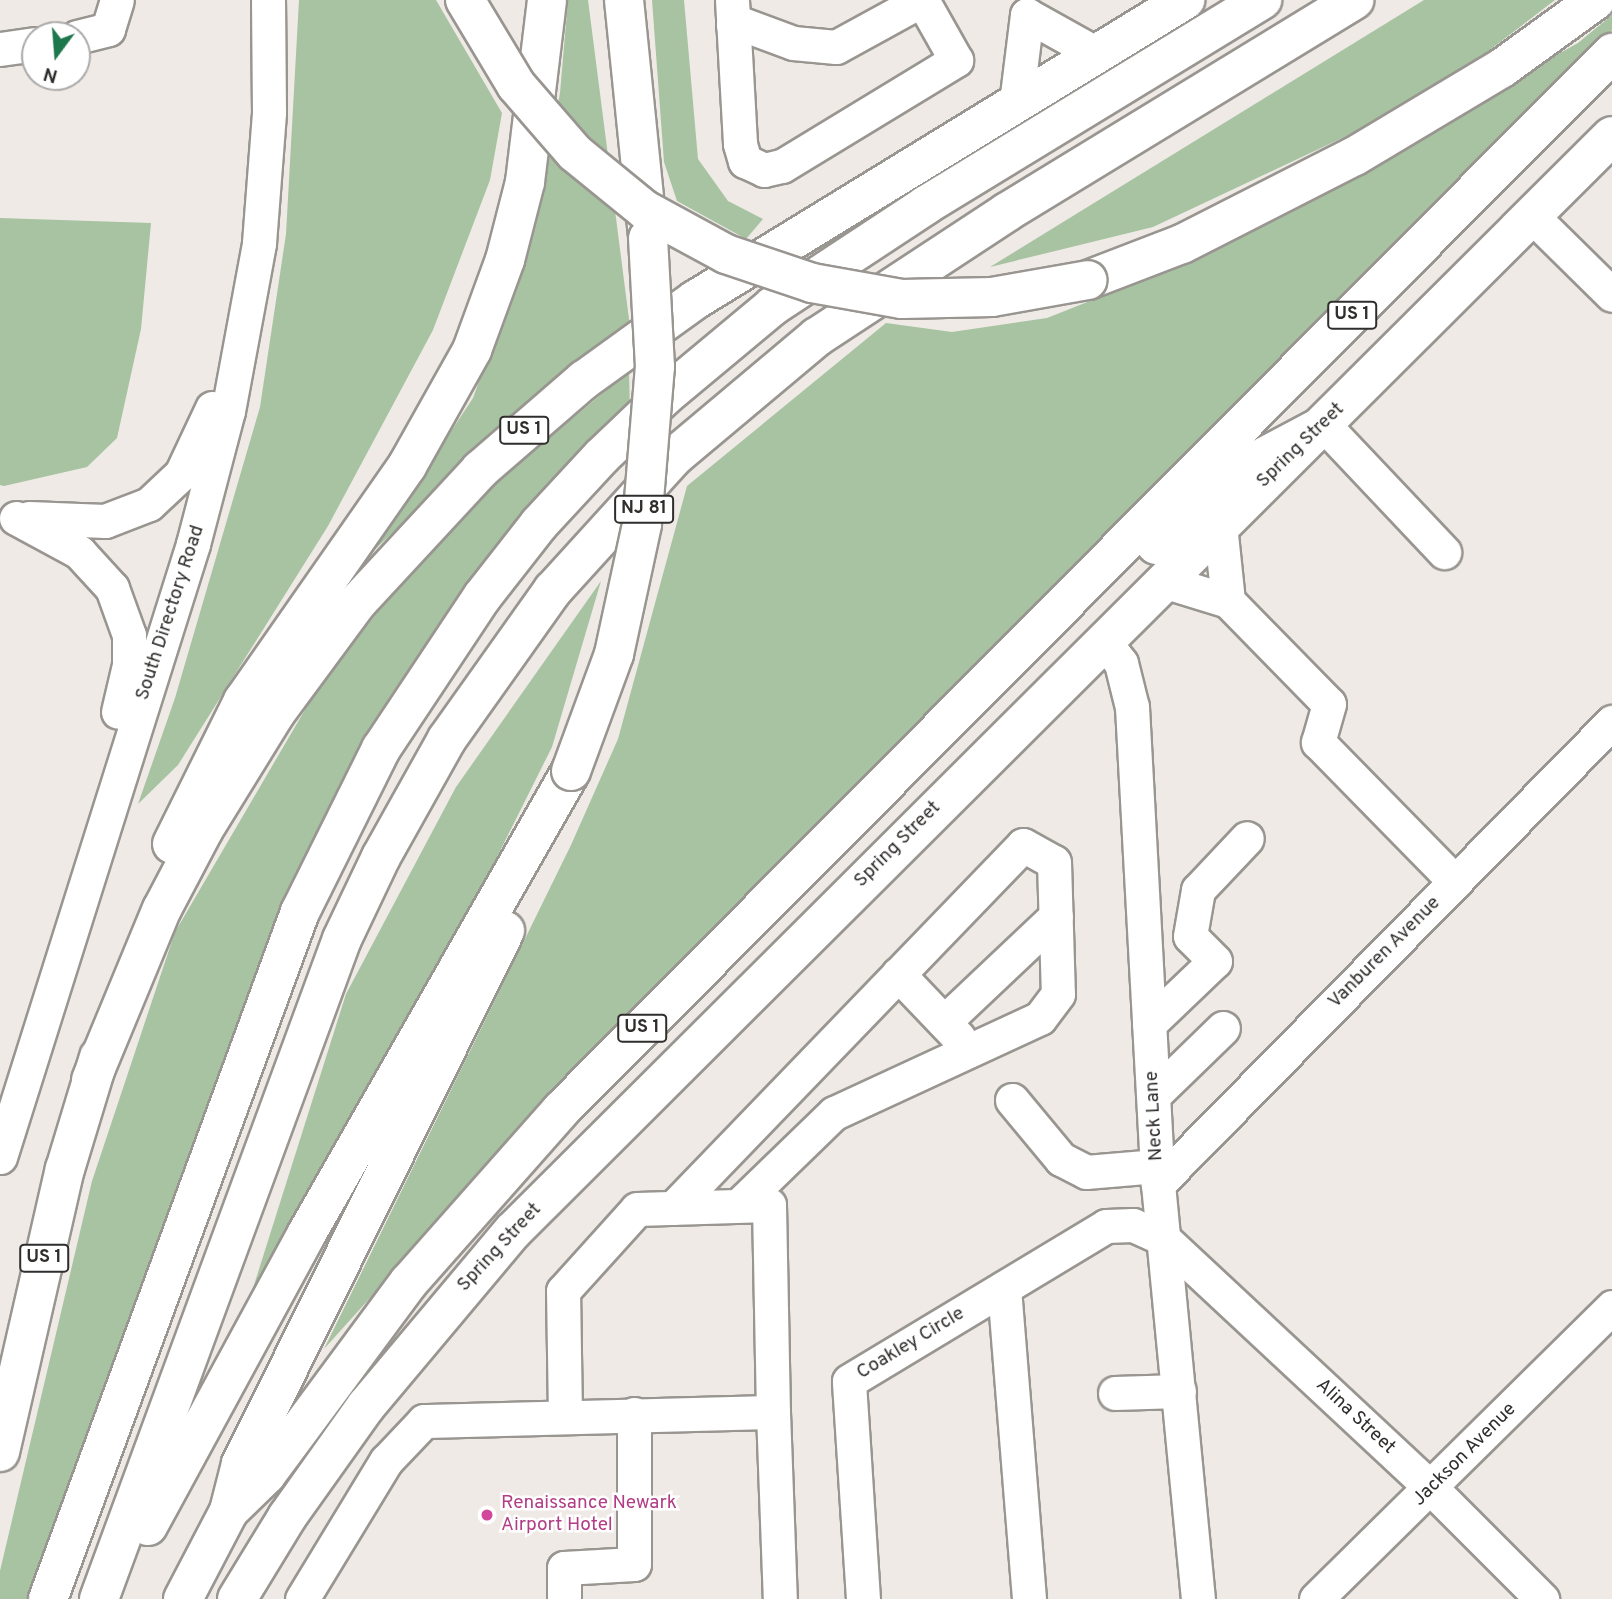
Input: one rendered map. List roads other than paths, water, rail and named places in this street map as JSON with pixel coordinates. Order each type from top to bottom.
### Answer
[{"type":"main road","points":[[465,0],[516,85],[567,145],[645,210],[726,254],[812,283],[902,299],[980,298],[1088,280],[1182,244],[1366,150],[1502,68],[1596,0]]},
{"type":"main road","points":[[91,1080],[173,841],[211,757],[275,649],[420,446],[482,328],[505,260],[530,158],[547,0]]},
{"type":"main road","name":"NJ 81","points":[[571,771],[620,633],[643,513],[655,366],[648,238],[624,0]]},
{"type":"main road","name":"US 1","points":[[1,1444],[91,1080],[142,951],[204,829],[301,676],[416,535],[514,439],[639,338],[1185,0]]},
{"type":"main road","points":[[48,1599],[300,912],[381,749],[482,597],[539,524],[602,456],[665,396],[773,306],[916,211],[1262,0]]},
{"type":"main road","points":[[99,1599],[342,939],[430,767],[538,608],[611,521],[675,456],[817,337],[998,218],[1354,0]]},
{"type":"main road","name":"US 1","points":[[183,1599],[229,1511],[266,1475],[352,1354],[498,1178],[1612,53]]},
{"type":"main road","name":"Spring Street","points":[[237,1599],[300,1498],[366,1406],[505,1240],[1103,640],[1324,425],[1612,135]]},
{"type":"main road","points":[[1092,577],[1158,544],[1243,468],[1324,425]]},
{"type":"main road","points":[[229,1511],[241,1464],[455,1039],[571,771]]},
{"type":"main road","points":[[113,1599],[187,1448],[571,771]]},
{"type":"street","points":[[91,33],[107,29],[117,0]]},
{"type":"street","points":[[268,0],[271,54]]},
{"type":"street","points":[[271,54],[278,0]]},
{"type":"street","points":[[921,1],[956,60],[782,166],[764,170],[745,161],[740,144],[733,12],[793,43],[836,47],[921,1]]},
{"type":"street","points":[[1016,103],[1022,8],[1097,54]]},
{"type":"street","points":[[0,49],[21,46]]},
{"type":"street","name":"South Directory Road","points":[[0,1157],[206,499],[244,328],[260,232],[271,54]]},
{"type":"street","points":[[1532,216],[1612,295]]},
{"type":"street","points":[[8,516],[105,521],[159,497],[181,474],[196,449],[244,328]]},
{"type":"street","points":[[1324,425],[1444,552]]},
{"type":"street","points":[[8,516],[65,542],[91,562],[112,588],[129,635],[126,683],[100,768],[92,862]]},
{"type":"street","points":[[1220,525],[1228,601]]},
{"type":"street","points":[[1163,582],[1228,601],[1329,704],[1318,742],[1455,882]]},
{"type":"street","name":"Neck Lane","points":[[1103,640],[1127,677],[1132,707],[1158,1175],[1198,1599]]},
{"type":"street","name":"Vanburen Avenue","points":[[1158,1175],[1455,882],[1612,722]]},
{"type":"street","points":[[1149,1024],[1215,961],[1190,936],[1198,890],[1247,838]]},
{"type":"street","points":[[673,1208],[1023,845],[1054,862],[1058,994],[1040,1018],[834,1113],[739,1205]]},
{"type":"street","points":[[944,1022],[1056,916]]},
{"type":"street","points":[[898,974],[971,1050]]},
{"type":"street","points":[[1154,1095],[1223,1028]]},
{"type":"street","points":[[1012,1100],[1061,1159],[1086,1172],[1158,1175]]},
{"type":"street","points":[[565,1416],[563,1291],[636,1209],[769,1205],[780,1599]]},
{"type":"street","name":"Coakley Circle","points":[[863,1599],[849,1381],[1106,1226],[1133,1225],[1164,1239]]},
{"type":"street","name":"Alina Street","points":[[1164,1239],[1432,1489],[1542,1599]]},
{"type":"street","points":[[1004,1287],[1029,1599]]},
{"type":"street","name":"Jackson Avenue","points":[[1315,1599],[1432,1489],[1612,1307]]},
{"type":"street","points":[[1115,1393],[1178,1391]]},
{"type":"street","points":[[302,1599],[386,1461],[424,1421],[773,1412]]},
{"type":"street","points":[[564,1599],[564,1568],[635,1564],[634,1414]]},
{"type":"place","name":"Renaissance Newark Airport Hotel","points":[[487,1515]]}]
